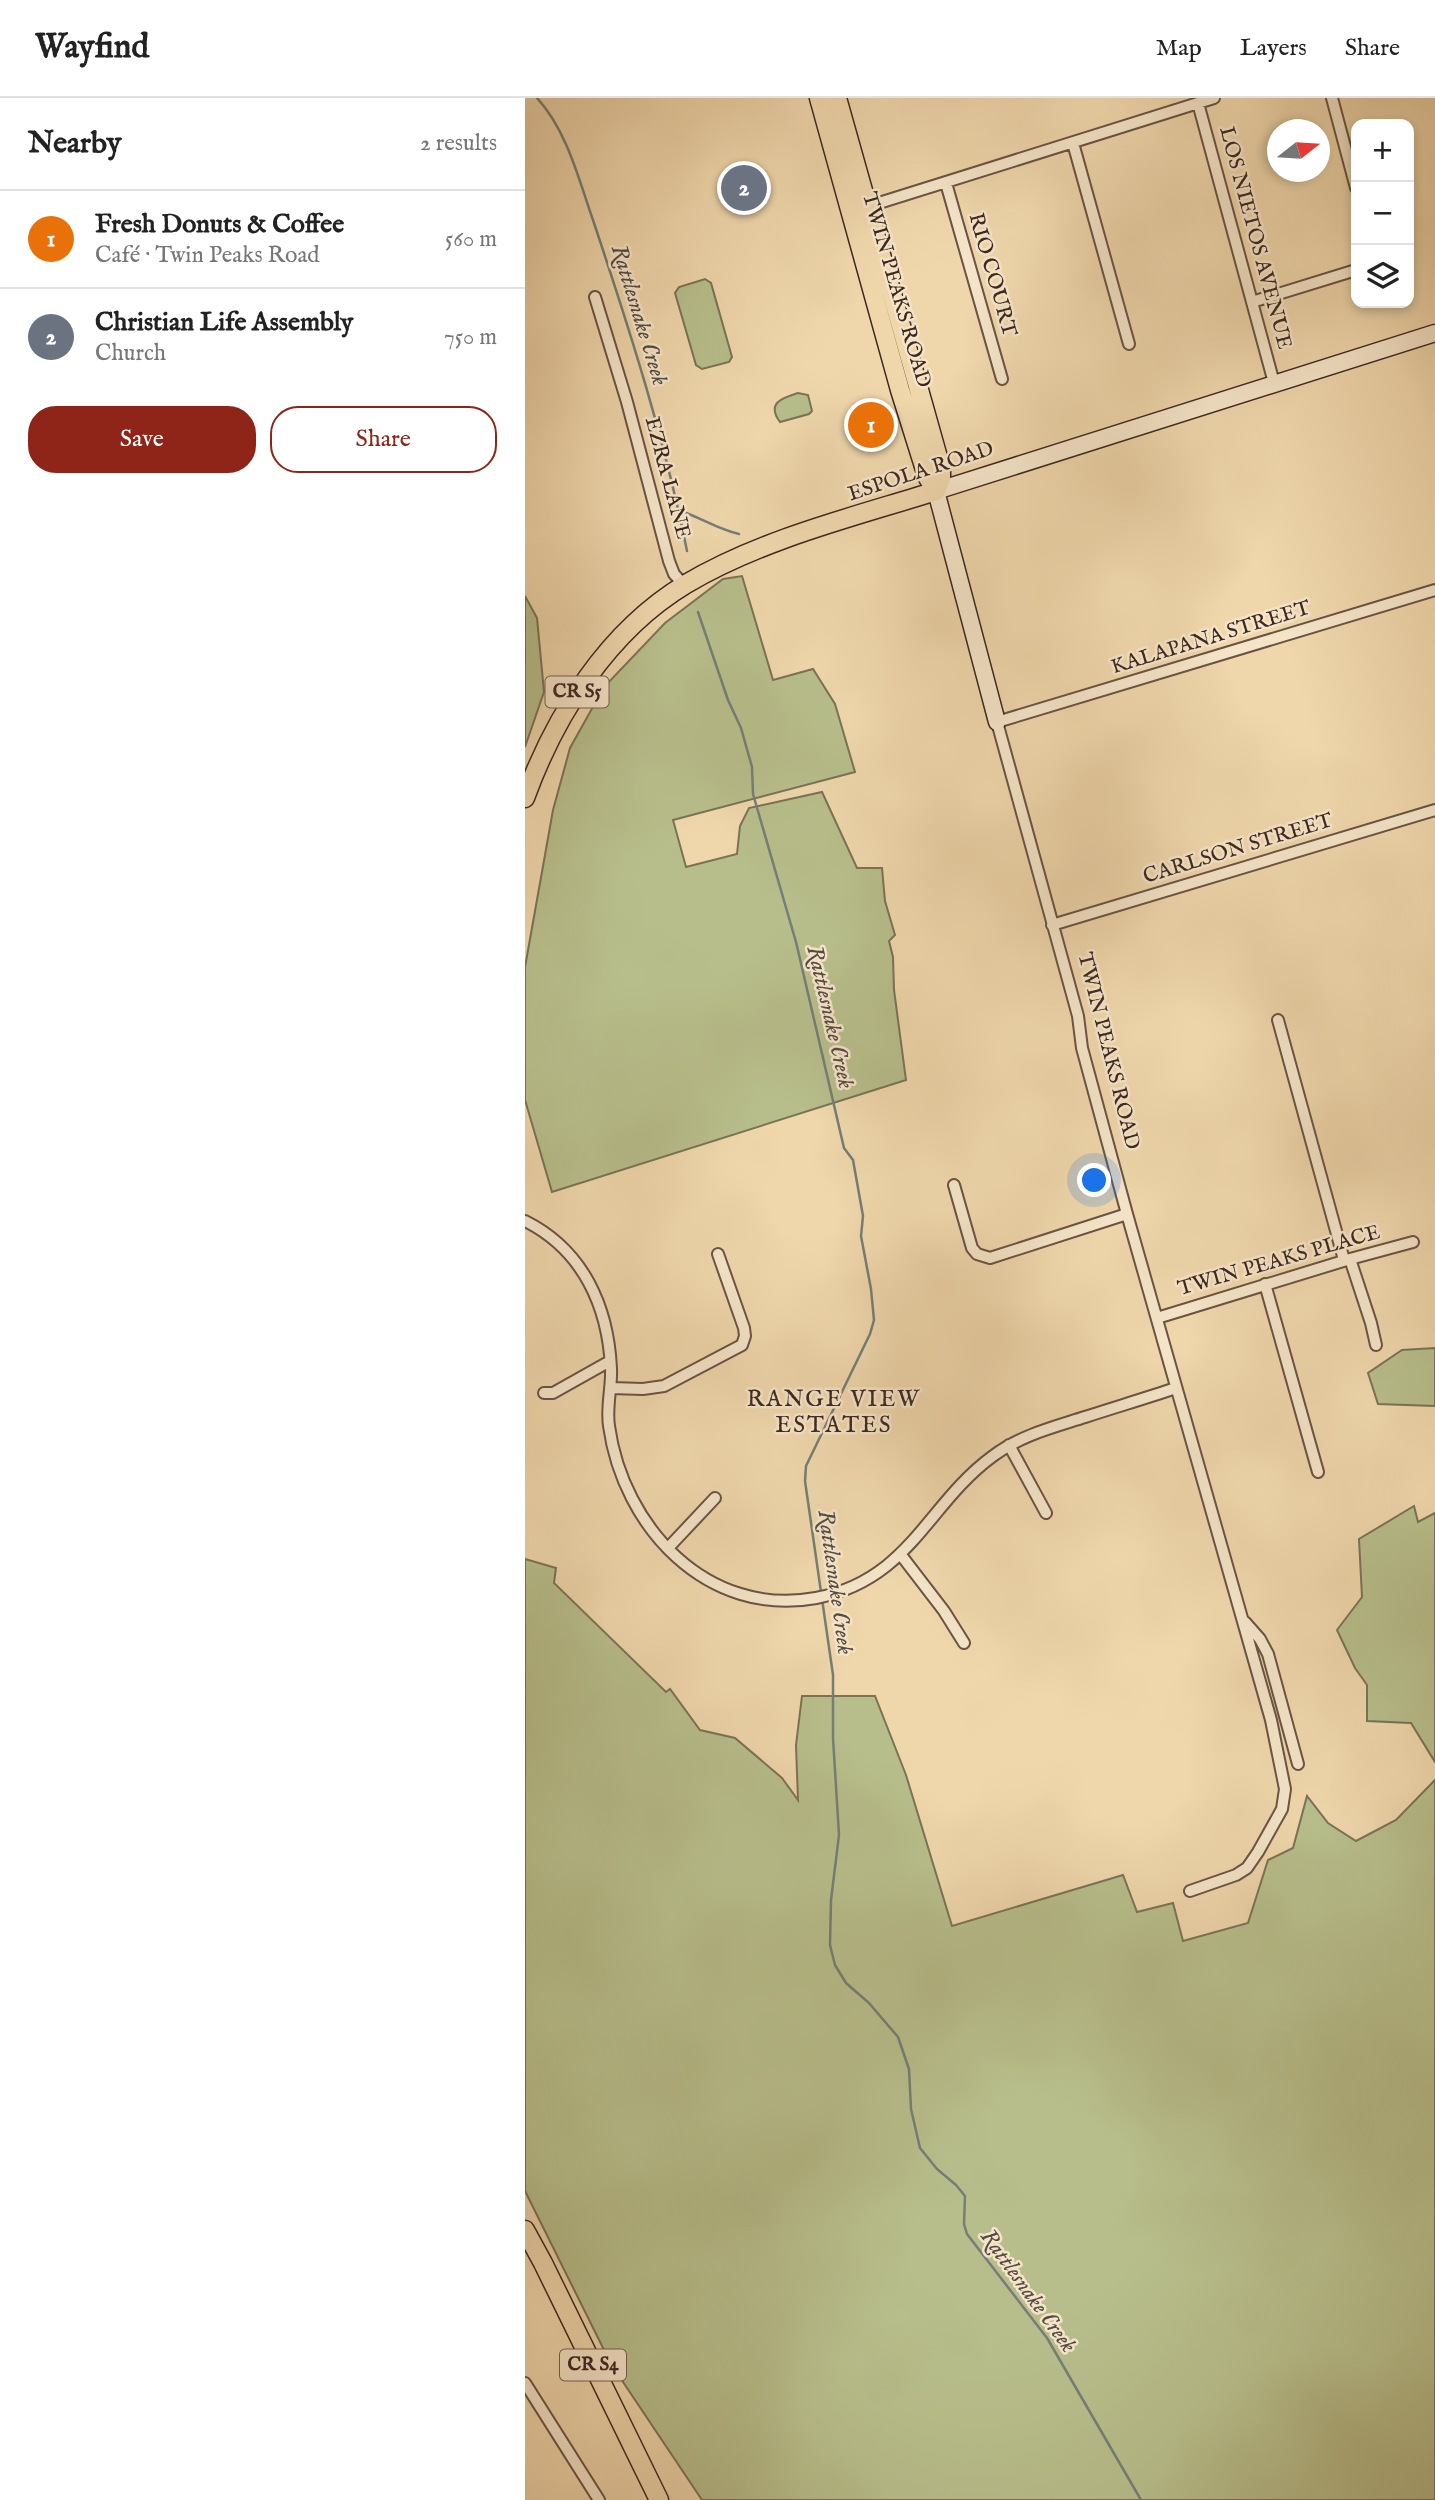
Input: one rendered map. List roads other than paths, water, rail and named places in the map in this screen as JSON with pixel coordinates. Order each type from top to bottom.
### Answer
[{"type":"main road","name":"TWIN PEAKS ROAD","points":[[819,98],[858,209]]},
{"type":"main road","name":"TWIN PEAKS ROAD","points":[[837,98],[858,209],[900,390],[926,476],[936,491],[997,722]]},
{"type":"main road","name":"ESPOLA ROAD","points":[[525,798],[550,738],[574,696],[604,657],[632,628],[684,585],[781,541],[1435,333]]},
{"type":"main road","name":"CR S4","points":[[525,2231],[544,2263],[659,2500]]},
{"type":"street","points":[[858,209],[1214,98]]},
{"type":"street","points":[[1332,98],[1354,182]]},
{"type":"street","name":"LOS NIETOS AVENUE","points":[[1198,103],[1275,383]]},
{"type":"street","points":[[1073,143],[1129,344]]},
{"type":"street","name":"RIO COURT","points":[[946,183],[1002,379]]},
{"type":"street","points":[[1252,302],[1351,272]]},
{"type":"street","name":"EZRA LANE","points":[[595,297],[627,402],[669,561],[674,574],[684,585]]},
{"type":"street","name":"KALAPANA STREET","points":[[997,722],[1435,590]]},
{"type":"street","name":"TWIN PEAKS ROAD","points":[[997,722],[1078,1016],[1082,1048],[1127,1214],[1276,1735],[1283,1770],[1282,1809],[1247,1868],[1237,1875],[1190,1891]]},
{"type":"street","name":"CARLSON STREET","points":[[1052,925],[1435,810]]},
{"type":"street","points":[[1278,1020],[1347,1259],[1371,1323],[1376,1345]]},
{"type":"street","points":[[954,1185],[972,1248],[983,1257],[990,1258],[1127,1214]]},
{"type":"street","points":[[525,1221],[565,1249],[594,1289],[604,1319],[610,1361],[609,1427],[625,1487],[644,1521],[690,1568],[718,1585],[740,1594],[776,1600],[797,1600],[831,1594],[864,1580],[901,1555],[981,1466],[1009,1445],[1037,1432],[1176,1388]]},
{"type":"street","name":"TWIN PEAKS PLACE","points":[[1157,1318],[1347,1259],[1413,1242]]},
{"type":"street","points":[[611,1388],[643,1389],[664,1386],[742,1345],[744,1328],[718,1254]]},
{"type":"street","points":[[1265,1284],[1318,1472]]},
{"type":"street","points":[[544,1393],[553,1393],[610,1361]]},
{"type":"street","points":[[1009,1445],[1046,1513]]},
{"type":"street","points":[[668,1548],[715,1499]]},
{"type":"street","points":[[901,1555],[944,1611],[964,1643]]},
{"type":"street","name":"TWIN PEAKS ROAD","points":[[1243,1620],[1261,1639],[1268,1654],[1298,1764]]},
{"type":"street","points":[[525,2383],[599,2500]]},
{"type":"waterway","name":"Rattlesnake Creek","points":[[537,98],[557,126],[578,174],[657,427],[687,551]]},
{"type":"waterway","points":[[678,510],[739,534]]},
{"type":"waterway","name":"Rattlesnake Creek","points":[[698,612],[728,700],[741,728],[752,767],[753,794],[796,942],[844,1148],[853,1160],[863,1216],[861,1236],[874,1320],[870,1334],[806,1466],[805,1481],[821,1592]]},
{"type":"waterway","name":"Rattlesnake Creek","points":[[822,1599],[833,1675],[833,1738],[839,1835],[831,1900],[830,1945],[835,1965],[846,1983],[869,2003],[898,2037],[909,2069],[911,2109],[920,2148],[965,2196],[964,2224],[967,2234],[1047,2338],[1141,2500]]},
{"type":"place","name":"Christian Life Assembly","points":[[744,188]]},
{"type":"place","name":"Fresh Donuts & Coffee","points":[[871,425]]},
{"type":"district","name":"RANGE VIEW ESTATES","points":[[834,1412]]}]
